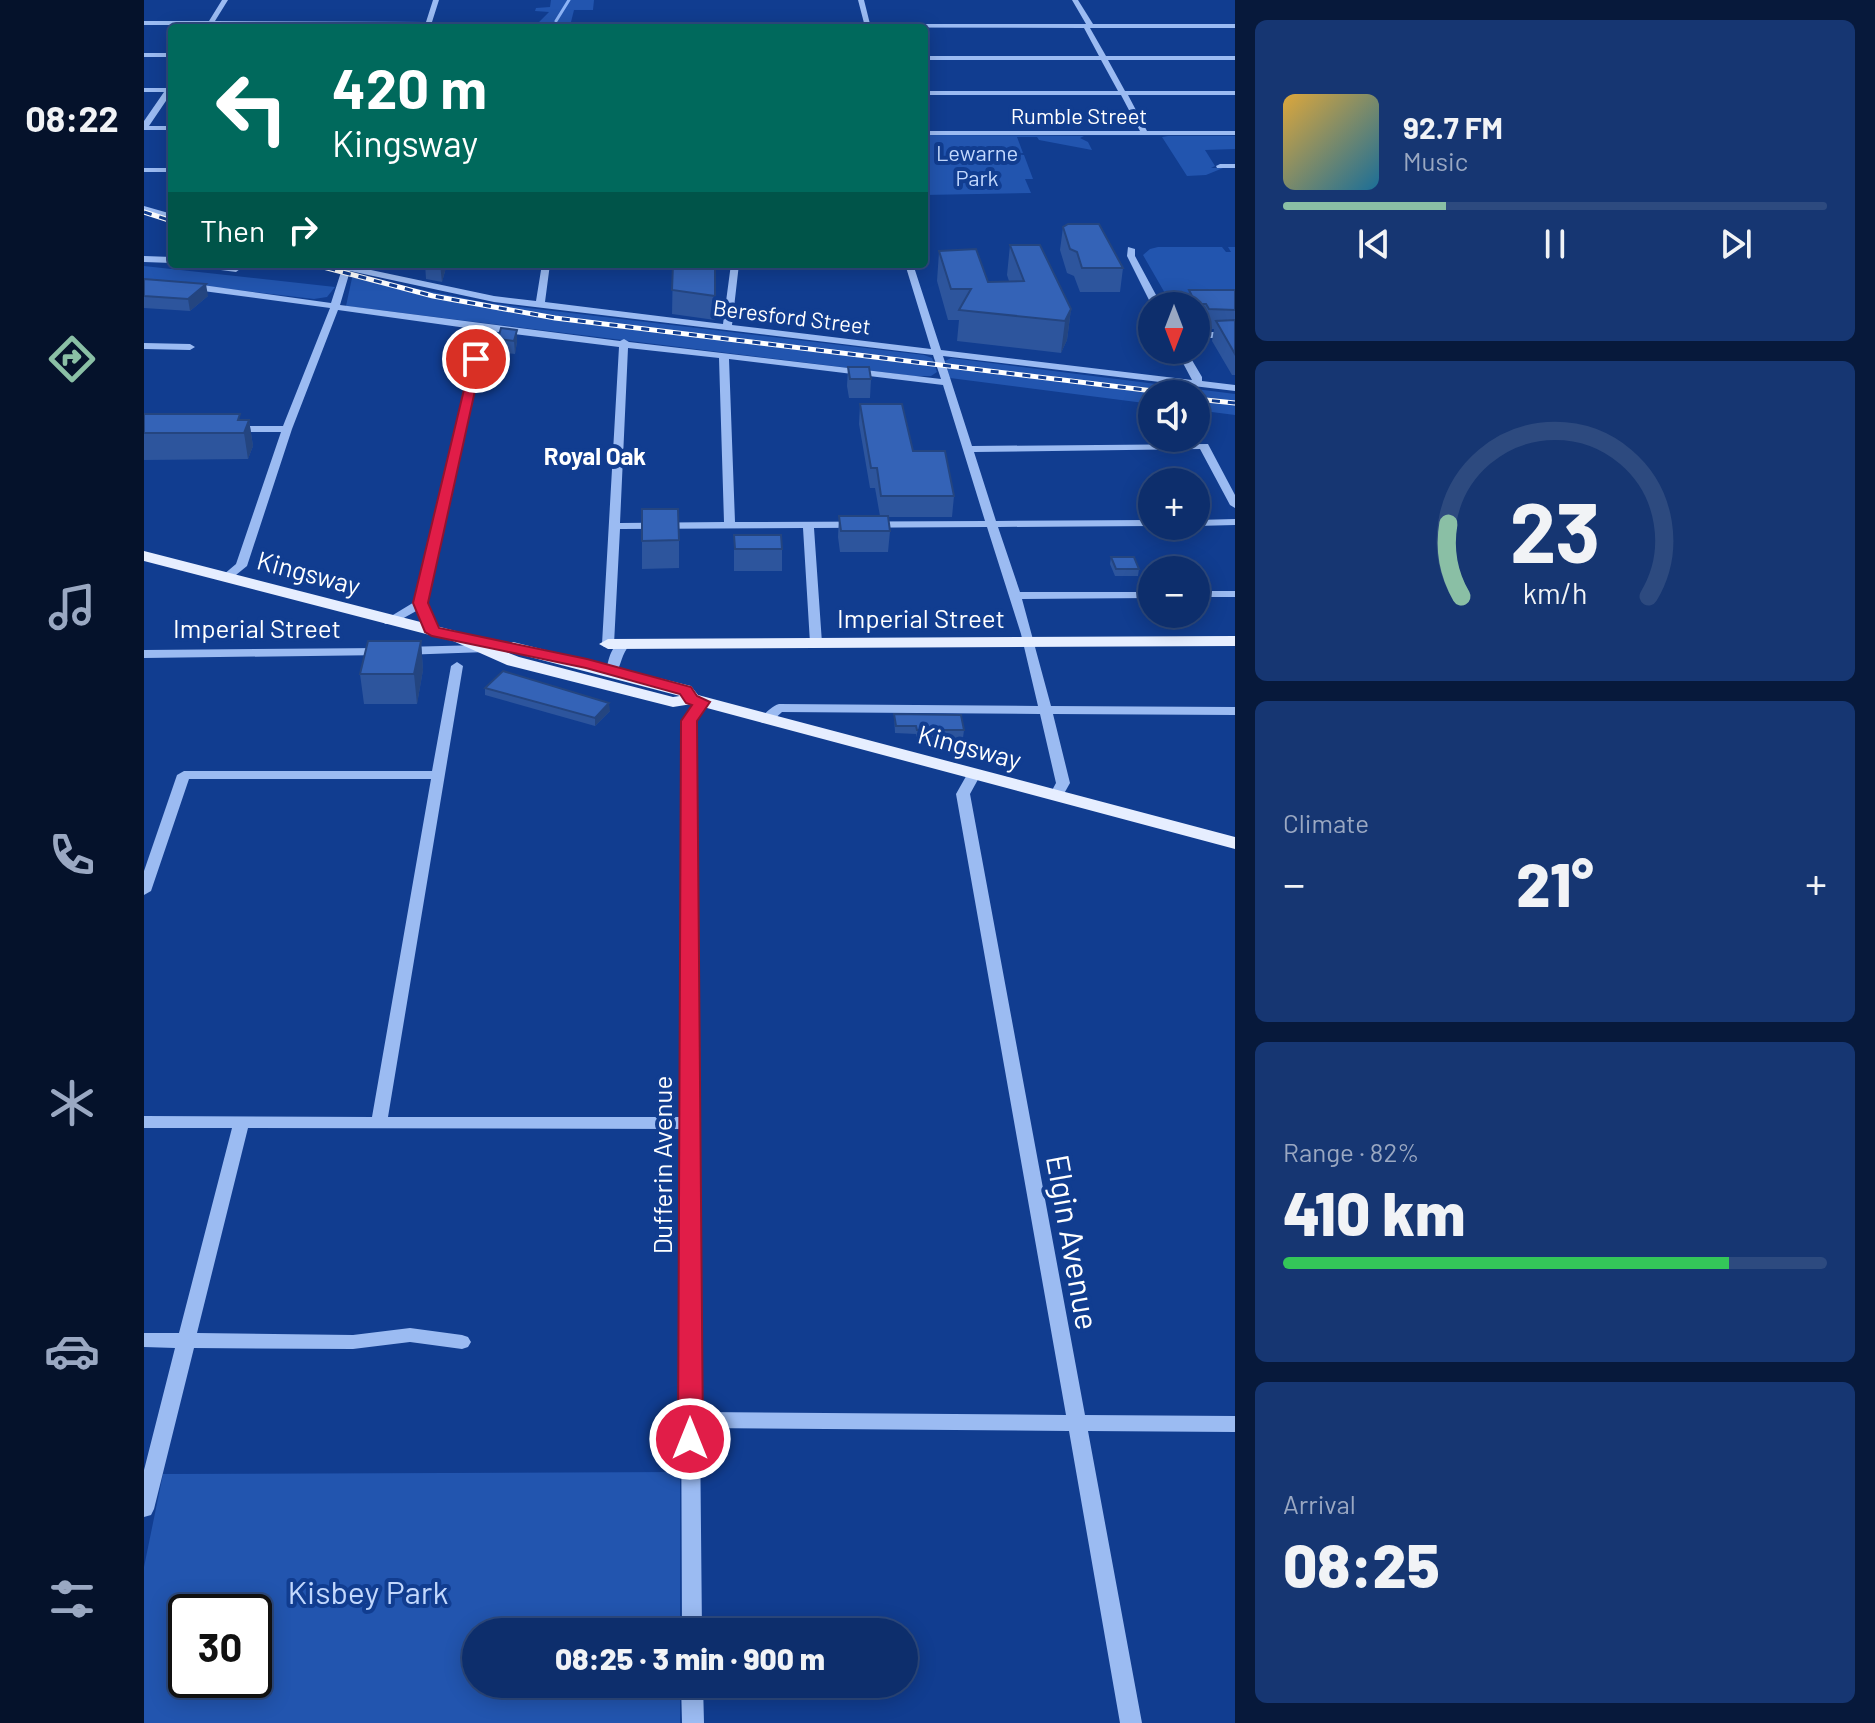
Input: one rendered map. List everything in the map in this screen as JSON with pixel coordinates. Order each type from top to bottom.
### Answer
[{"type":"main road","name":"Kingsway","points":[[144,556],[460,639],[515,648],[685,690],[697,701]]},
{"type":"main road","name":"Kingsway","points":[[460,639],[513,661],[673,702],[697,701],[1235,843]]},
{"type":"main road","name":"Imperial Street","points":[[616,644],[1235,641]]},
{"type":"main road","name":"Imperial Street","points":[[482,649],[515,648]]},
{"type":"street","points":[[210,24],[225,0]]},
{"type":"street","points":[[428,24],[436,0]]},
{"type":"street","points":[[861,0],[867,24]]},
{"type":"street","points":[[1075,0],[1145,133]]},
{"type":"street","points":[[144,23],[168,24]]},
{"type":"street","points":[[928,27],[1235,26]]},
{"type":"street","points":[[144,55],[168,55]]},
{"type":"street","points":[[928,58],[1235,58]]},
{"type":"street","points":[[144,90],[168,88]]},
{"type":"street","points":[[144,127],[168,92]]},
{"type":"street","points":[[928,93],[1235,93]]},
{"type":"street","points":[[144,127],[168,128]]},
{"type":"street","name":"Rumble Street","points":[[928,133],[1235,133]]},
{"type":"street","points":[[1220,166],[1235,166]]},
{"type":"street","points":[[144,170],[168,170]]},
{"type":"street","points":[[144,208],[168,216]]},
{"type":"street","points":[[1131,249],[1131,256],[1150,292]]},
{"type":"street","points":[[144,259],[168,260]]},
{"type":"street","points":[[228,268],[236,269]]},
{"type":"street","points":[[227,577],[241,566],[346,268]]},
{"type":"street","name":"Beresford Street","points":[[356,268],[471,295],[540,305],[1163,380]]},
{"type":"street","points":[[540,305],[545,268]]},
{"type":"street","points":[[727,328],[734,268]]},
{"type":"street","points":[[910,268],[1029,643],[1063,783],[1056,796]]},
{"type":"street","name":"Beresford Street","points":[[183,286],[487,328],[945,382]]},
{"type":"street","points":[[432,632],[421,603],[481,335],[487,328]]},
{"type":"street","points":[[1210,335],[1235,335]]},
{"type":"street","points":[[612,671],[616,653],[613,526],[624,342]]},
{"type":"street","points":[[144,346],[190,347]]},
{"type":"street","points":[[724,355],[730,526]]},
{"type":"street","name":"Beresford Street","points":[[1210,385],[1235,388]]},
{"type":"street","points":[[224,429],[287,429]]},
{"type":"street","points":[[967,449],[1204,446],[1235,505]]},
{"type":"street","points":[[1210,523],[1235,522]]},
{"type":"street","points":[[613,526],[1138,523]]},
{"type":"street","points":[[808,526],[816,643]]},
{"type":"street","points":[[1210,594],[1235,594]]},
{"type":"street","points":[[1014,596],[1138,595]]},
{"type":"street","points":[[389,621],[421,603]]},
{"type":"street","name":"Imperial Street","points":[[144,654],[482,649]]},
{"type":"street","points":[[379,1123],[457,666]]},
{"type":"street","name":"Dufferin Avenue","points":[[692,1618],[689,721],[697,701]]},
{"type":"street","points":[[766,720],[779,708],[1235,711]]},
{"type":"street","name":"Elgin Avenue","points":[[974,774],[963,794],[1131,1723]]},
{"type":"street","points":[[144,891],[184,775],[438,775]]},
{"type":"street","points":[[144,1122],[688,1123]]},
{"type":"street","points":[[144,1509],[241,1123]]},
{"type":"street","points":[[144,1340],[353,1342],[410,1335],[462,1342]]},
{"type":"street","points":[[690,1420],[1235,1424]]},
{"type":"street","points":[[692,1698],[693,1723]]},
{"type":"green space","points":[[551,0],[594,0],[593,10],[574,10],[570,24],[539,22],[549,12],[535,11],[536,8],[550,7]]},
{"type":"green space","name":"Lewarne Park","points":[[928,135],[1084,136],[1080,138],[1088,142],[1092,150],[1039,140],[1037,137],[1017,137],[1023,153],[1014,154],[1024,155],[1033,179],[1025,179],[1031,193],[928,195]]},
{"type":"green space","points":[[1235,136],[1235,149],[1205,150],[1215,166],[1211,168],[1223,168],[1206,175],[1187,176],[1162,137]]},
{"type":"green space","points":[[1222,247],[1226,252],[1231,252],[1228,247],[1235,247],[1235,300],[1210,302],[1210,292],[1164,292],[1143,255],[1150,249]]},
{"type":"green space","points":[[144,266],[335,287],[327,297],[314,299],[144,279]]},
{"type":"green space","points":[[352,278],[488,303],[924,355],[932,358],[937,372],[931,376],[914,376],[346,306]]},
{"type":"green space","points":[[951,358],[1138,382],[1138,402],[950,378],[945,361]]},
{"type":"green space","points":[[1210,391],[1235,394],[1235,415],[1210,412]]},
{"type":"green space","name":"Kisbey Park","points":[[680,1472],[680,1618],[462,1618],[462,1698],[680,1698],[680,1723],[144,1723],[144,1567],[163,1474]]},
{"type":"building","points":[[1068,224],[1099,224],[1123,268],[1082,268],[1077,252],[1070,249],[1063,227]]},
{"type":"building","points":[[1010,245],[1040,245],[1071,309],[1065,321],[959,310],[971,289],[951,289],[939,251],[976,249],[988,282],[1024,281]]},
{"type":"building","points":[[673,268],[715,268],[715,296],[672,290]]},
{"type":"building","points":[[144,279],[206,284],[188,299],[144,296]]},
{"type":"building","points":[[1235,290],[1235,310],[1210,309],[1210,292],[1190,292]]},
{"type":"building","points":[[1235,320],[1235,354],[1216,321]]},
{"type":"building","points":[[501,328],[517,330],[514,341],[498,339]]},
{"type":"building","points":[[848,367],[869,367],[871,379],[850,379]]},
{"type":"building","points":[[860,404],[902,404],[913,451],[945,451],[954,496],[881,496],[877,468],[871,468]]},
{"type":"building","points":[[144,414],[240,414],[238,420],[249,420],[244,433],[144,433]]},
{"type":"building","points":[[642,509],[678,509],[679,540],[642,541]]},
{"type":"building","points":[[839,516],[888,516],[890,531],[841,531]]},
{"type":"building","points":[[734,535],[781,535],[782,549],[735,549]]},
{"type":"building","points":[[1111,557],[1134,557],[1138,567],[1138,569],[1116,569]]},
{"type":"building","points":[[368,641],[421,641],[414,674],[360,674]]},
{"type":"building","points":[[503,671],[609,703],[595,718],[485,688]]},
{"type":"building","points":[[894,714],[961,715],[964,730],[917,730],[916,726],[896,726]]},
{"type":"waterway","points":[[556,21],[569,0]]},
{"type":"railway","points":[[144,212],[168,220]]},
{"type":"railway","points":[[327,268],[433,296],[555,318],[1138,389]]},
{"type":"railway","points":[[1210,400],[1235,403]]},
{"type":"district","name":"Royal Oak","points":[[595,455]]},
{"type":"route","points":[[476,359],[421,603],[432,632],[587,664],[685,690],[692,699],[702,702],[690,715],[689,721],[690,1439]]}]
